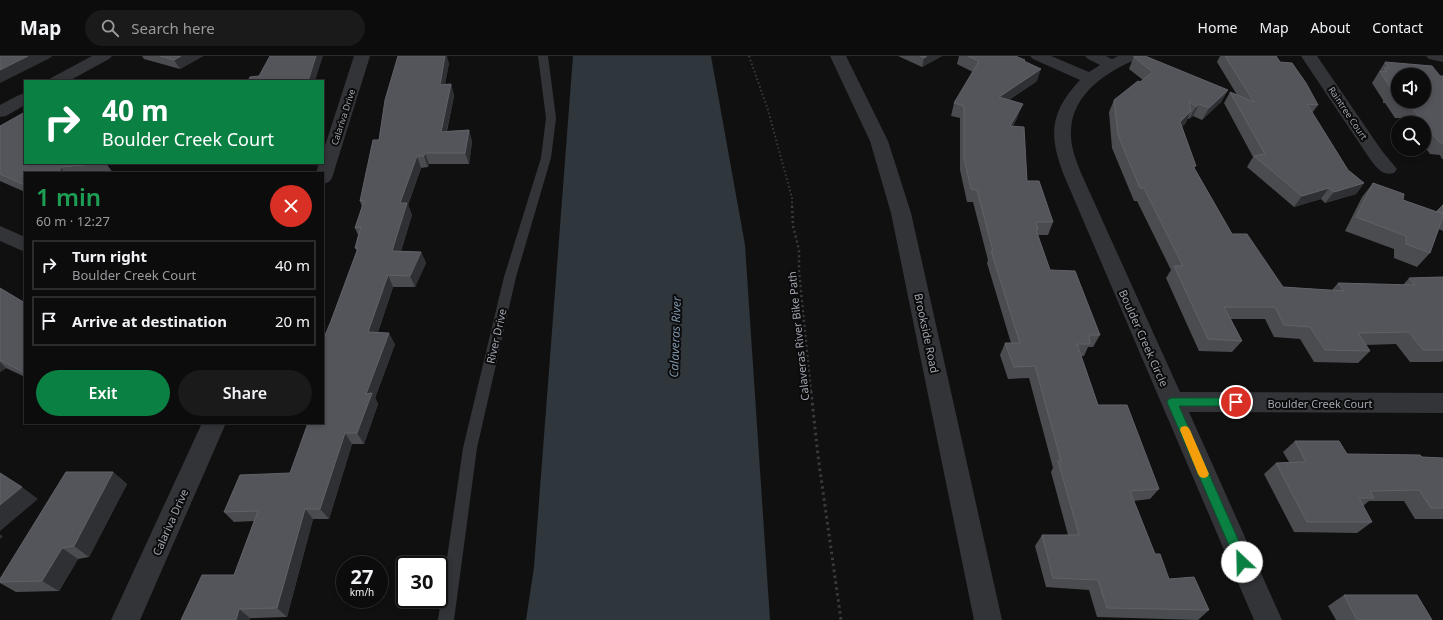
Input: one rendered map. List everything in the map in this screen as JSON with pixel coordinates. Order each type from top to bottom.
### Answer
[{"type":"street","points":[[59,80],[104,56]]},
{"type":"street","name":"Calariva Drive","points":[[324,175],[342,125],[362,56]]},
{"type":"street","name":"Brookside Road","points":[[838,56],[879,141],[901,213],[988,620]]},
{"type":"street","points":[[1038,56],[1091,79]]},
{"type":"street","name":"Boulder Creek Circle","points":[[1093,56],[1123,60]]},
{"type":"street","name":"Raintree Court","points":[[1309,56],[1376,155],[1388,169]]},
{"type":"street","points":[[1434,56],[1443,56]]},
{"type":"street","name":"Boulder Creek Circle","points":[[1123,60],[1091,79],[1070,102],[1062,132],[1064,148],[1072,173],[1268,620]]},
{"type":"street","points":[[0,112],[24,99]]},
{"type":"street","points":[[0,234],[24,245]]},
{"type":"street","name":"Boulder Creek Court","points":[[1172,402],[1443,403]]},
{"type":"street","name":"Calariva Drive","points":[[125,620],[214,424]]},
{"type":"lane","name":"River Drive","points":[[446,620],[470,448],[510,277],[546,158],[551,118],[543,56]]},
{"type":"path","name":"Calaveras River Bike Path","points":[[749,56],[768,110],[792,198],[793,226],[799,250],[799,272],[818,456],[841,620]]},
{"type":"water","name":"Calaveras River","points":[[573,56],[711,56],[745,245],[770,620],[526,620],[534,567]]},
{"type":"building","points":[[0,56],[28,56],[0,70]]},
{"type":"building","points":[[160,56],[181,56],[174,60]]},
{"type":"building","points":[[270,56],[316,56],[308,80],[248,80],[250,77],[259,76]]},
{"type":"building","points":[[398,56],[445,56],[440,85],[451,84],[441,132],[469,130],[465,153],[425,153],[424,156],[417,156],[400,203],[407,203],[392,251],[421,252],[410,276],[388,275],[368,332],[389,333],[366,394],[372,393],[357,433],[345,433],[320,509],[305,509],[277,608],[239,609],[236,620],[181,620],[202,575],[234,575],[258,511],[224,512],[240,475],[290,473],[308,424],[324,424],[324,338],[358,248],[355,248],[361,227],[355,228],[364,201],[360,201],[373,140],[379,140],[385,100]]},
{"type":"building","points":[[968,56],[1015,56],[1041,69],[999,97],[1023,104],[1010,126],[1024,127],[1027,181],[1039,181],[1053,222],[1036,222],[1038,230],[1036,230],[1050,270],[1075,271],[1100,335],[1089,335],[1090,344],[1077,344],[1098,405],[1127,405],[1159,489],[1130,491],[1155,554],[1160,554],[1169,579],[1194,577],[1209,610],[1107,608],[1098,580],[1053,578],[1042,535],[1079,535],[1058,461],[1061,461],[1035,366],[1014,367],[1005,343],[1020,343],[991,251],[993,251],[977,190],[971,189],[964,158],[964,106],[954,103],[979,61]]},
{"type":"building","points":[[1134,56],[1145,56],[1228,90],[1209,108],[1199,104],[1196,107],[1189,101],[1191,111],[1180,122],[1196,166],[1193,166],[1232,234],[1247,234],[1283,287],[1344,291],[1338,283],[1415,285],[1409,278],[1443,277],[1443,350],[1423,350],[1409,332],[1358,333],[1370,351],[1325,350],[1310,327],[1284,325],[1275,307],[1224,307],[1242,341],[1208,339],[1174,266],[1183,266],[1144,188],[1140,188],[1118,135],[1114,100],[1138,81],[1140,82],[1153,72]]},
{"type":"building","points":[[1225,56],[1276,56],[1280,62],[1292,63],[1306,83],[1318,105],[1307,104],[1348,170],[1364,183],[1334,192],[1329,188],[1302,196],[1254,156],[1265,154],[1230,92],[1254,102]]},
{"type":"building","points":[[1385,62],[1432,66],[1440,76],[1443,76],[1443,143],[1440,143],[1431,132],[1431,116],[1418,116],[1412,108],[1431,108],[1431,68],[1391,68],[1391,89],[1380,71],[1387,72],[1384,68],[1389,68]]},
{"type":"building","points":[[24,113],[24,164],[94,164],[60,167],[60,172],[24,172],[24,185],[0,174],[0,126]]},
{"type":"building","points":[[1373,183],[1404,194],[1403,200],[1443,214],[1430,253],[1406,244],[1406,236],[1356,217]]},
{"type":"building","points":[[1443,205],[1443,214],[1437,211]]},
{"type":"building","points":[[0,288],[24,302],[24,372],[0,360]]},
{"type":"building","points":[[1295,441],[1339,441],[1347,454],[1420,455],[1422,457],[1443,458],[1443,508],[1431,508],[1419,490],[1370,491],[1374,498],[1359,498],[1372,522],[1307,522],[1276,463],[1306,462]]},
{"type":"building","points":[[66,472],[113,472],[74,546],[62,548],[42,581],[0,582],[0,579]]},
{"type":"building","points":[[0,473],[22,487],[0,505]]},
{"type":"building","points":[[1344,595],[1417,595],[1432,620],[1357,620]]},
{"type":"slow traffic","points":[[1185,430],[1204,474]]},
{"type":"route","points":[[1236,402],[1172,402],[1242,562]]}]
